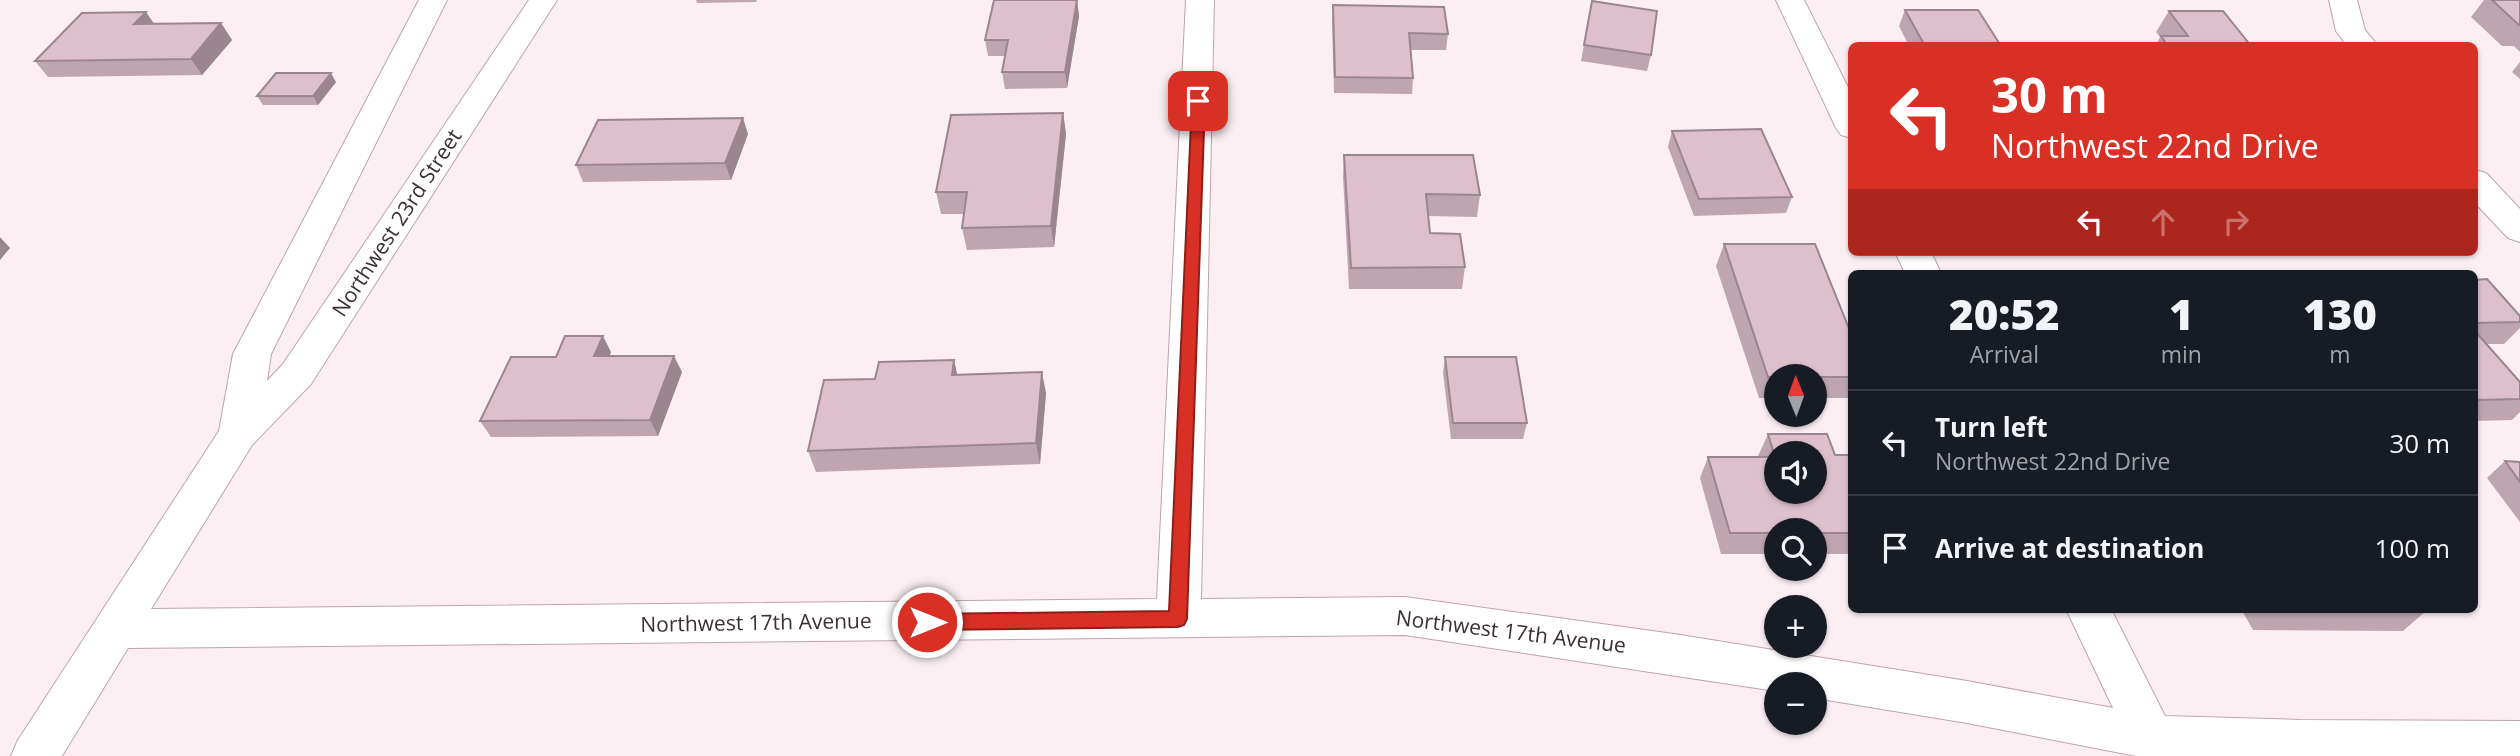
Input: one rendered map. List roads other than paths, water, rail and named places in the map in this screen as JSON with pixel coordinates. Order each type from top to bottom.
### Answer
[{"type":"street","name":"Northwest 23rd Street","points":[[238,434],[252,354],[433,0]]},
{"type":"street","name":"Northwest 23rd Street","points":[[35,756],[238,434],[297,374],[543,0]]},
{"type":"street","points":[[1178,619],[1200,0]]},
{"type":"street","points":[[1790,0],[1848,120]]},
{"type":"street","points":[[2343,0],[2351,31],[2360,42]]},
{"type":"street","points":[[2478,185],[2520,230]]},
{"type":"street","points":[[2090,613],[2151,737]]},
{"type":"street","name":"Northwest 17th Avenue","points":[[117,629],[1405,616],[1674,654],[1968,702],[2151,737],[2301,742],[2520,743]]}]
